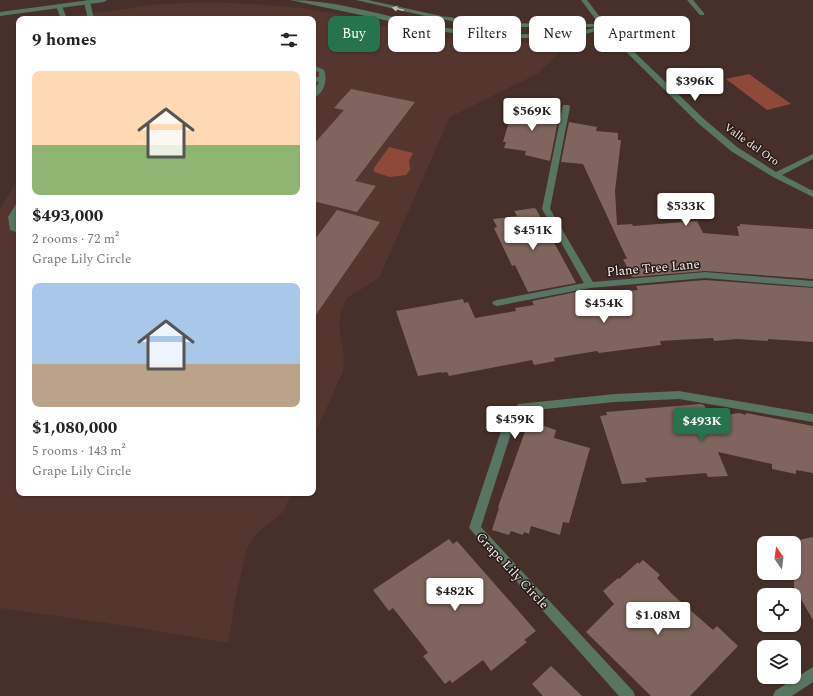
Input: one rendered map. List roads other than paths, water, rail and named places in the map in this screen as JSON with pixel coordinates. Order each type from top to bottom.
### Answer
[{"type":"street","points":[[0,14],[104,0]]},
{"type":"street","points":[[293,0],[342,7],[435,28],[490,35],[572,35],[594,30]]},
{"type":"street","points":[[359,0],[450,20],[484,24],[521,26],[594,25]]},
{"type":"street","name":"Valle del Oro","points":[[584,0],[596,16]]},
{"type":"street","points":[[690,0],[702,14]]},
{"type":"street","points":[[87,2],[90,16]]},
{"type":"street","points":[[58,6],[63,16]]},
{"type":"street","name":"Valle del Oro","points":[[631,52],[701,121],[734,148],[776,174],[813,194]]},
{"type":"street","points":[[316,68],[322,71],[323,80],[320,88],[316,93]]},
{"type":"street","points":[[316,79],[323,80]]},
{"type":"street","points":[[566,107],[546,209],[590,285]]},
{"type":"street","points":[[776,174],[813,156]]},
{"type":"street","points":[[16,211],[12,218],[13,228],[16,229]]},
{"type":"street","name":"Plane Tree Lane","points":[[497,302],[590,285],[705,275],[813,284]]},
{"type":"street","name":"Grape Lily Circle","points":[[628,696],[475,528],[508,425],[522,407],[615,398],[679,395],[813,418]]},
{"type":"street","points":[[780,696],[813,674]]}]
